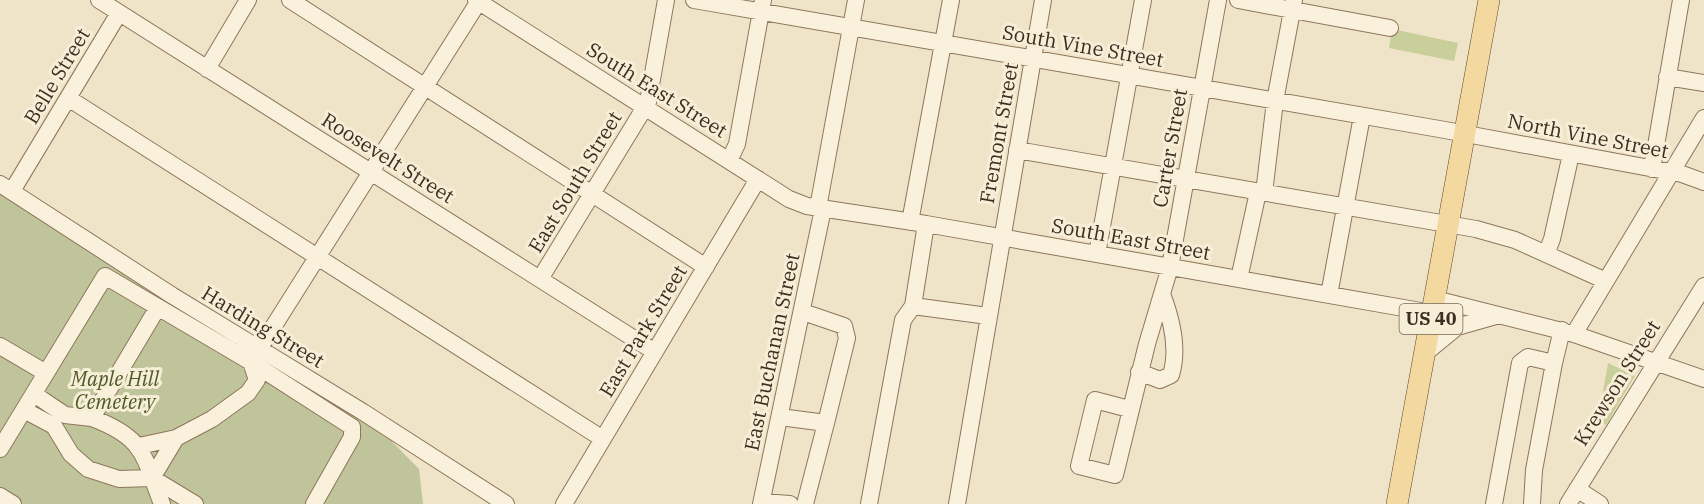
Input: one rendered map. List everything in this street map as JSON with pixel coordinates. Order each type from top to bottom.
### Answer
[{"type":"main road","name":"US 40","points":[[1397,504],[1489,0]]},
{"type":"street","name":"Roosevelt Street","points":[[99,0],[655,352]]},
{"type":"street","points":[[207,69],[248,0]]},
{"type":"street","points":[[290,0],[706,267]]},
{"type":"street","points":[[645,107],[666,0]]},
{"type":"street","name":"South Vine Street","points":[[694,0],[762,6],[851,27],[944,44],[1464,134]]},
{"type":"street","name":"East Buchanan Street","points":[[762,503],[803,312],[856,0]]},
{"type":"street","points":[[869,504],[903,320],[913,306],[918,223],[936,75],[951,0]]},
{"type":"street","name":"Fremont Street","points":[[957,504],[1044,0]]},
{"type":"street","points":[[1097,254],[1143,0]]},
{"type":"street","name":"Carter Street","points":[[1130,409],[1095,400],[1079,466],[1114,476],[1139,372],[1170,267],[1218,0]]},
{"type":"street","points":[[1238,0],[1293,5],[1390,28]]},
{"type":"street","points":[[1652,169],[1681,0]]},
{"type":"street","points":[[139,446],[176,438],[212,419],[248,393],[257,380],[255,356],[478,1]]},
{"type":"street","name":"South East Street","points":[[478,1],[789,199],[821,208],[1002,237],[1329,295],[1500,315],[1568,332],[1704,379]]},
{"type":"street","points":[[1239,279],[1261,192],[1293,5]]},
{"type":"street","points":[[729,160],[737,144],[762,6]]},
{"type":"street","name":"Belle Street","points":[[6,187],[68,98],[119,13]]},
{"type":"street","points":[[1668,77],[1704,83]]},
{"type":"street","points":[[68,98],[603,439]]},
{"type":"street","name":"East South Street","points":[[540,279],[645,107]]},
{"type":"street","points":[[1329,295],[1362,116]]},
{"type":"street","points":[[1532,504],[1534,470],[1554,363],[1568,332],[1606,281],[1704,118]]},
{"type":"street","name":"North Vine Street","points":[[1464,134],[1671,172],[1704,182]]},
{"type":"street","points":[[1017,150],[1448,225],[1515,240],[1606,281]]},
{"type":"street","points":[[1546,254],[1552,239],[1571,154]]},
{"type":"street","name":"East Park Street","points":[[564,504],[758,179]]},
{"type":"street","name":"Harding Street","points":[[6,187],[255,356],[363,412],[506,504]]},
{"type":"street","points":[[3,439],[24,410],[105,276],[158,307],[255,356],[352,427],[352,437],[314,504]]},
{"type":"street","name":"Krewson Street","points":[[1572,497],[1704,286]]},
{"type":"street","points":[[1139,372],[1160,380],[1171,375],[1176,359],[1169,313],[1162,294]]},
{"type":"street","points":[[913,306],[988,316]]},
{"type":"street","points":[[92,418],[158,307]]},
{"type":"street","points":[[803,312],[844,326],[847,338],[805,504]]},
{"type":"street","points":[[1424,354],[1457,327],[1500,315]]},
{"type":"street","points":[[0,346],[46,373]]},
{"type":"street","points":[[1494,504],[1520,363],[1528,357],[1554,363]]},
{"type":"street","points":[[34,394],[66,415],[92,418],[117,427],[139,446],[162,504]]},
{"type":"street","points":[[24,410],[54,426],[71,454],[88,470],[119,479],[152,478],[195,504]]},
{"type":"street","points":[[780,417],[826,423]]},
{"type":"street","points":[[152,478],[176,438]]},
{"type":"street","points":[[0,496],[13,504]]},
{"type":"street","points":[[1572,497],[1600,504]]},
{"type":"street","points":[[762,503],[790,504]]},
{"type":"green space","points":[[1392,29],[1458,43],[1454,61],[1389,48]]},
{"type":"green space","name":"Maple Hill Cemetery","points":[[0,183],[363,412],[419,469],[423,504],[0,504]]},
{"type":"green space","points":[[1608,363],[1635,376],[1606,425],[1598,420]]}]
